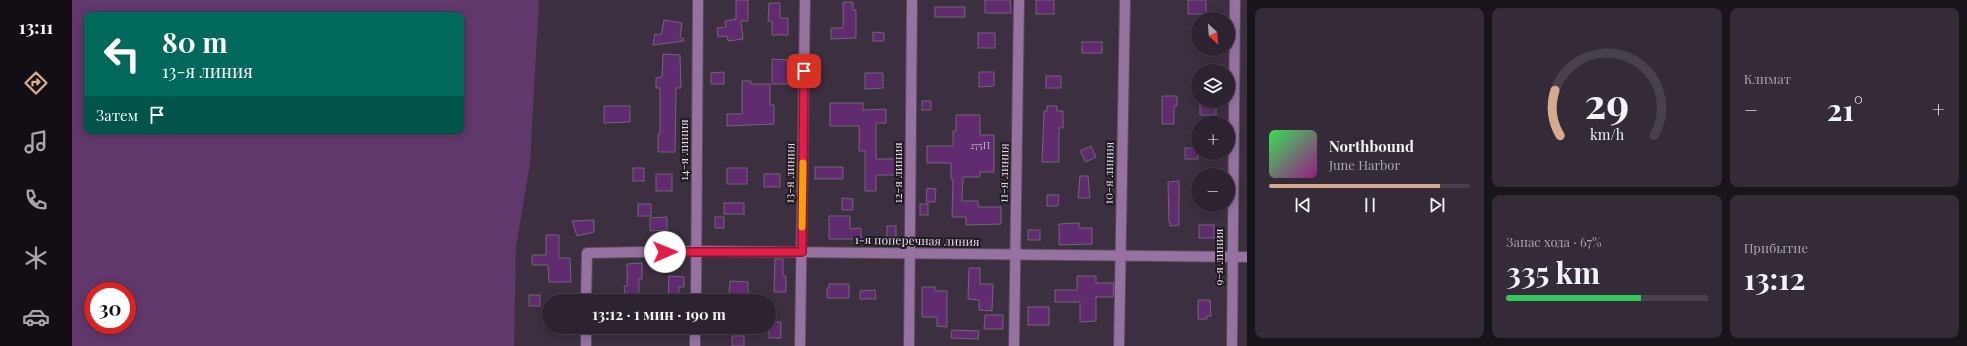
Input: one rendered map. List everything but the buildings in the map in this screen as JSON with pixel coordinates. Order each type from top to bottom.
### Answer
[{"type":"street","name":"14-я линия","points":[[696,294],[698,0]]},
{"type":"street","name":"13-я линия","points":[[800,346],[805,0]]},
{"type":"street","name":"12-я линия","points":[[909,346],[912,0]]},
{"type":"street","name":"11-я линия","points":[[1014,346],[1020,0]]},
{"type":"street","name":"10-я линия","points":[[1119,346],[1125,0]]},
{"type":"street","name":"9-я линия","points":[[1232,346],[1234,0]]},
{"type":"street","name":"1-я поперечная линия","points":[[586,294],[587,253],[696,251],[910,255],[1120,255],[1247,257]]},
{"type":"street","points":[[586,334],[586,346]]},
{"type":"street","points":[[695,334],[695,346]]},
{"type":"shaded area","points":[[72,0],[539,0],[530,163],[516,248],[514,346],[72,346]]},
{"type":"slow traffic","points":[[802,227],[803,163]]},
{"type":"route","points":[[665,252],[802,252],[804,71]]}]
